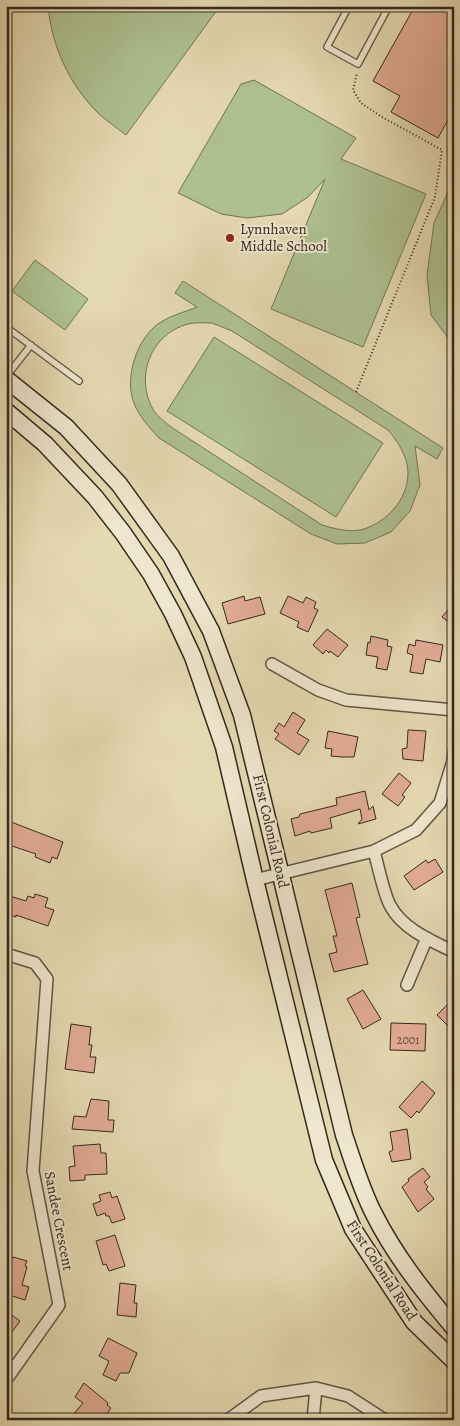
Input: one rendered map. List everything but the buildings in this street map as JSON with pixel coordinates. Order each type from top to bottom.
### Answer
[{"type":"main road","name":"First Colonial Road","points":[[6,378],[66,427],[113,477],[171,556],[211,631],[242,716],[344,1135],[361,1185],[374,1215],[414,1280],[454,1328]]},
{"type":"main road","name":"First Colonial Road","points":[[6,411],[45,444],[95,497],[123,533],[174,614],[193,657],[224,747],[324,1160],[352,1229],[414,1322],[454,1361]]},
{"type":"street","points":[[272,664],[318,690],[346,700],[454,710]]},
{"type":"street","points":[[255,880],[374,851],[416,830],[440,803],[454,752]]},
{"type":"street","points":[[374,851],[390,906],[402,922],[454,952]]},
{"type":"street","points":[[406,985],[427,938]]},
{"type":"street","name":"Sandee Crescent","points":[[6,954],[35,964],[48,979],[33,1172],[60,1305],[6,1380]]},
{"type":"street","points":[[228,1420],[260,1396],[316,1388],[348,1396],[382,1419]]},
{"type":"street","points":[[313,1420],[316,1388]]},
{"type":"lane","points":[[349,6],[327,47],[358,64],[389,6]]},
{"type":"lane","points":[[6,327],[79,381]]},
{"type":"lane","points":[[6,378],[31,345]]},
{"type":"path","points":[[356,392],[435,196],[442,150],[360,104],[353,90],[358,64]]},
{"type":"green space","points":[[48,6],[220,6],[126,135],[96,111],[77,88],[63,63],[53,35]]},
{"type":"green space","points":[[254,80],[356,138],[341,159],[426,194],[363,347],[271,309],[325,179],[308,197],[282,214],[247,218],[221,214],[178,193],[241,84]]},
{"type":"green space","points":[[448,192],[454,196],[454,346],[431,315],[427,275],[434,223]]},
{"type":"green space","points":[[35,260],[88,299],[65,330],[12,291]]},
{"type":"green space","points":[[183,281],[443,448],[437,459],[415,446],[420,485],[410,511],[391,532],[365,543],[337,544],[311,534],[159,438],[136,408],[132,397],[131,377],[136,355],[146,336],[153,328],[170,317],[197,307],[175,293]],"holes":[[[194,323],[212,323],[232,331],[391,433],[403,452],[408,471],[404,493],[399,502],[384,519],[374,525],[354,531],[322,525],[171,427],[154,411],[148,398],[146,372],[149,359],[155,347],[164,337],[175,329]]]},
{"type":"green space","points":[[214,337],[383,443],[336,517],[167,411]]},
{"type":"place","name":"Lynnhaven Middle School","points":[[230,238]]}]
